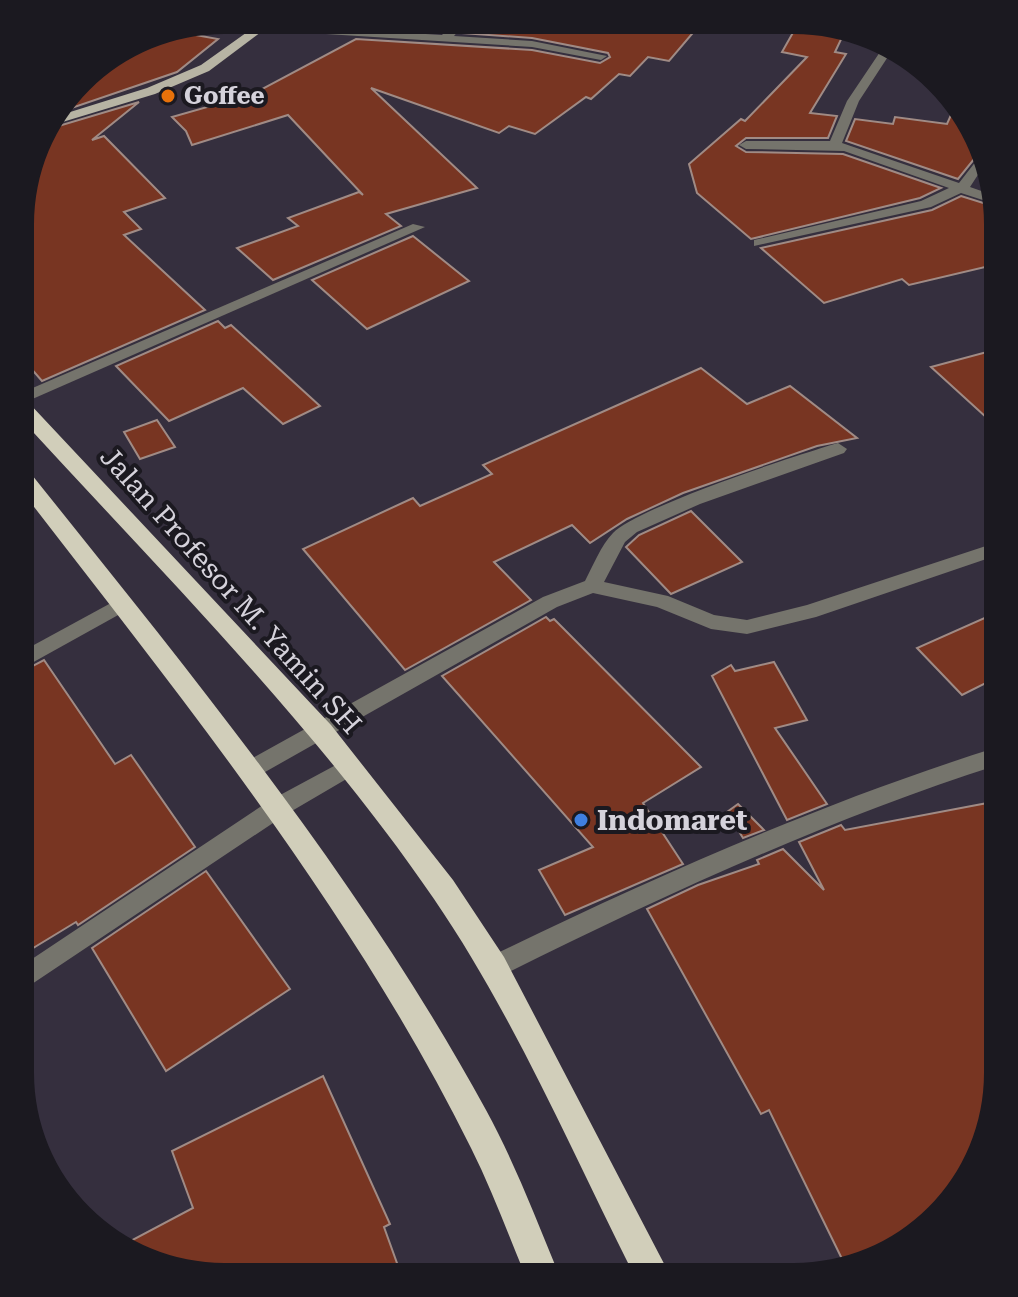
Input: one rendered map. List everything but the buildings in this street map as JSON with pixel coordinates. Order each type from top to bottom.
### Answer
[{"type":"highway","name":"Jalan Profesor M. Yamin SH","points":[[34,420],[322,732],[443,889],[494,967],[647,1263]]},
{"type":"highway","points":[[34,492],[250,770],[321,869],[476,1123],[537,1263]]},
{"type":"main road","points":[[67,117],[151,91],[205,68],[253,34]]},
{"type":"street","points":[[378,34],[532,44],[601,56]]},
{"type":"street","points":[[444,40],[449,34]]},
{"type":"street","points":[[835,145],[853,101],[883,57]]},
{"type":"street","points":[[746,145],[835,145],[981,195]]},
{"type":"street","points":[[759,243],[900,212],[963,187],[976,168]]},
{"type":"street","points":[[34,393],[418,227]]},
{"type":"street","points":[[592,586],[618,538],[631,528],[694,500],[838,449]]},
{"type":"street","points":[[250,770],[550,602],[592,586],[661,601],[711,622],[747,627],[809,612],[984,553]]},
{"type":"street","points":[[34,654],[122,604]]},
{"type":"street","points":[[494,967],[727,854],[908,783],[984,760]]},
{"type":"street","points":[[34,972],[277,808],[347,768]]},
{"type":"place","name":"Goffee","points":[[168,96]]},
{"type":"place","name":"Indomaret","points":[[581,820]]}]
